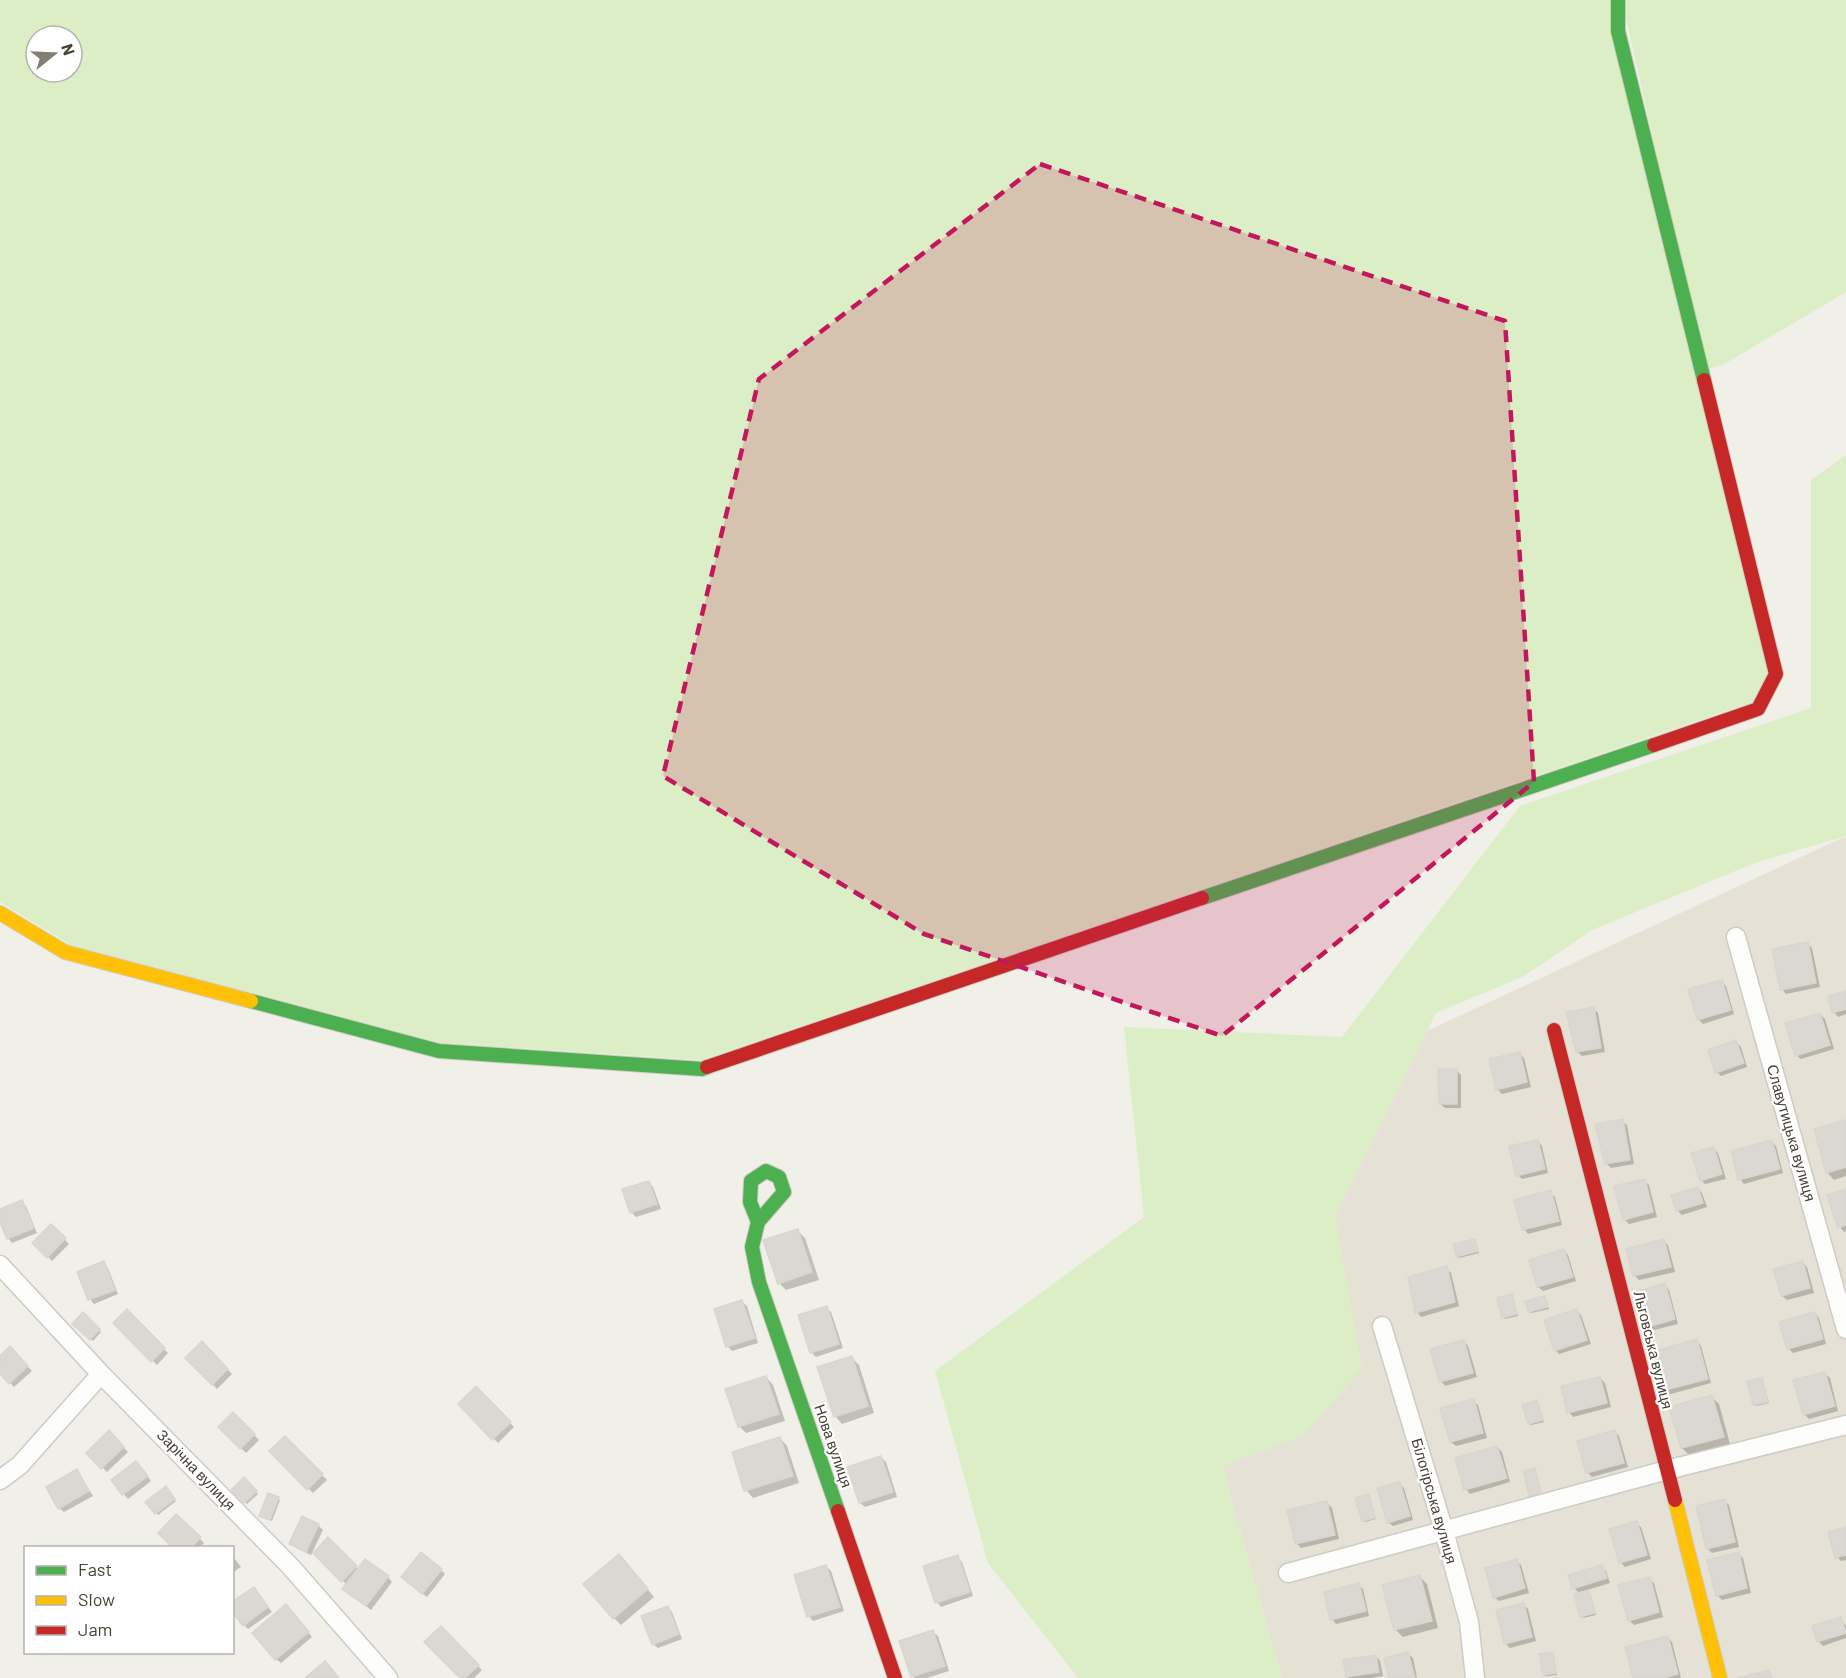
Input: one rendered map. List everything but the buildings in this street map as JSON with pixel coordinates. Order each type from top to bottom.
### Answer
[{"type":"street","points":[[0,913],[65,952],[439,1051],[702,1069],[1758,709],[1776,674],[1618,31],[1618,0]]},
{"type":"street","name":"Славутицька вулиця","points":[[1736,937],[1846,1329]]},
{"type":"street","name":"Льговська вулиця","points":[[1554,1030],[1720,1678]]},
{"type":"street","name":"Нова вулиця","points":[[758,1222],[752,1247],[759,1282],[895,1678]]},
{"type":"street","name":"Зарічна вулиця","points":[[0,1265],[101,1374],[291,1567],[387,1678]]},
{"type":"street","name":"Білогірська вулиця","points":[[1382,1326],[1469,1622],[1475,1678]]},
{"type":"street","points":[[0,1480],[20,1466],[101,1374]]},
{"type":"street","points":[[1288,1573],[1667,1470],[1846,1425]]},
{"type":"highlighted area","points":[[1040,164],[1505,321],[1534,782],[1222,1036],[924,934],[663,776],[759,379]]},
{"type":"shaded area","points":[[1846,838],[1846,1678],[1282,1678],[1222,1466],[1306,1434],[1335,1215],[1427,1031]]},
{"type":"green space","points":[[0,0],[1614,0],[1771,672],[1755,701],[701,1060],[442,1043],[71,945],[0,902]]},
{"type":"green space","points":[[1622,0],[1846,0],[1846,292],[1721,366],[1705,369]]},
{"type":"green space","points":[[1846,455],[1846,836],[1757,862],[1592,930],[1524,976],[1436,1013],[1335,1215],[1362,1368],[1306,1434],[1222,1466],[1282,1678],[1078,1678],[988,1563],[935,1371],[1144,1217],[1124,1027],[1342,1037],[1520,806],[1811,708],[1811,480]]},
{"type":"traffic: fast","points":[[1618,0],[1618,31],[1704,380]]},
{"type":"traffic: fast","points":[[1202,898],[1654,745]]},
{"type":"traffic: fast","points":[[251,1001],[439,1051],[702,1069],[707,1067]]},
{"type":"traffic: fast","points":[[758,1222],[750,1202],[751,1181],[766,1171],[779,1177],[784,1192],[758,1222],[752,1247],[759,1282],[838,1511]]},
{"type":"traffic: slow","points":[[0,913],[65,952],[251,1001]]},
{"type":"traffic: slow","points":[[1675,1500],[1720,1678]]},
{"type":"traffic: jam","points":[[1654,745],[1758,709],[1776,674],[1704,380]]},
{"type":"traffic: jam","points":[[707,1067],[1202,898]]},
{"type":"traffic: jam","points":[[1554,1030],[1675,1500]]},
{"type":"traffic: jam","points":[[838,1511],[895,1678]]}]
